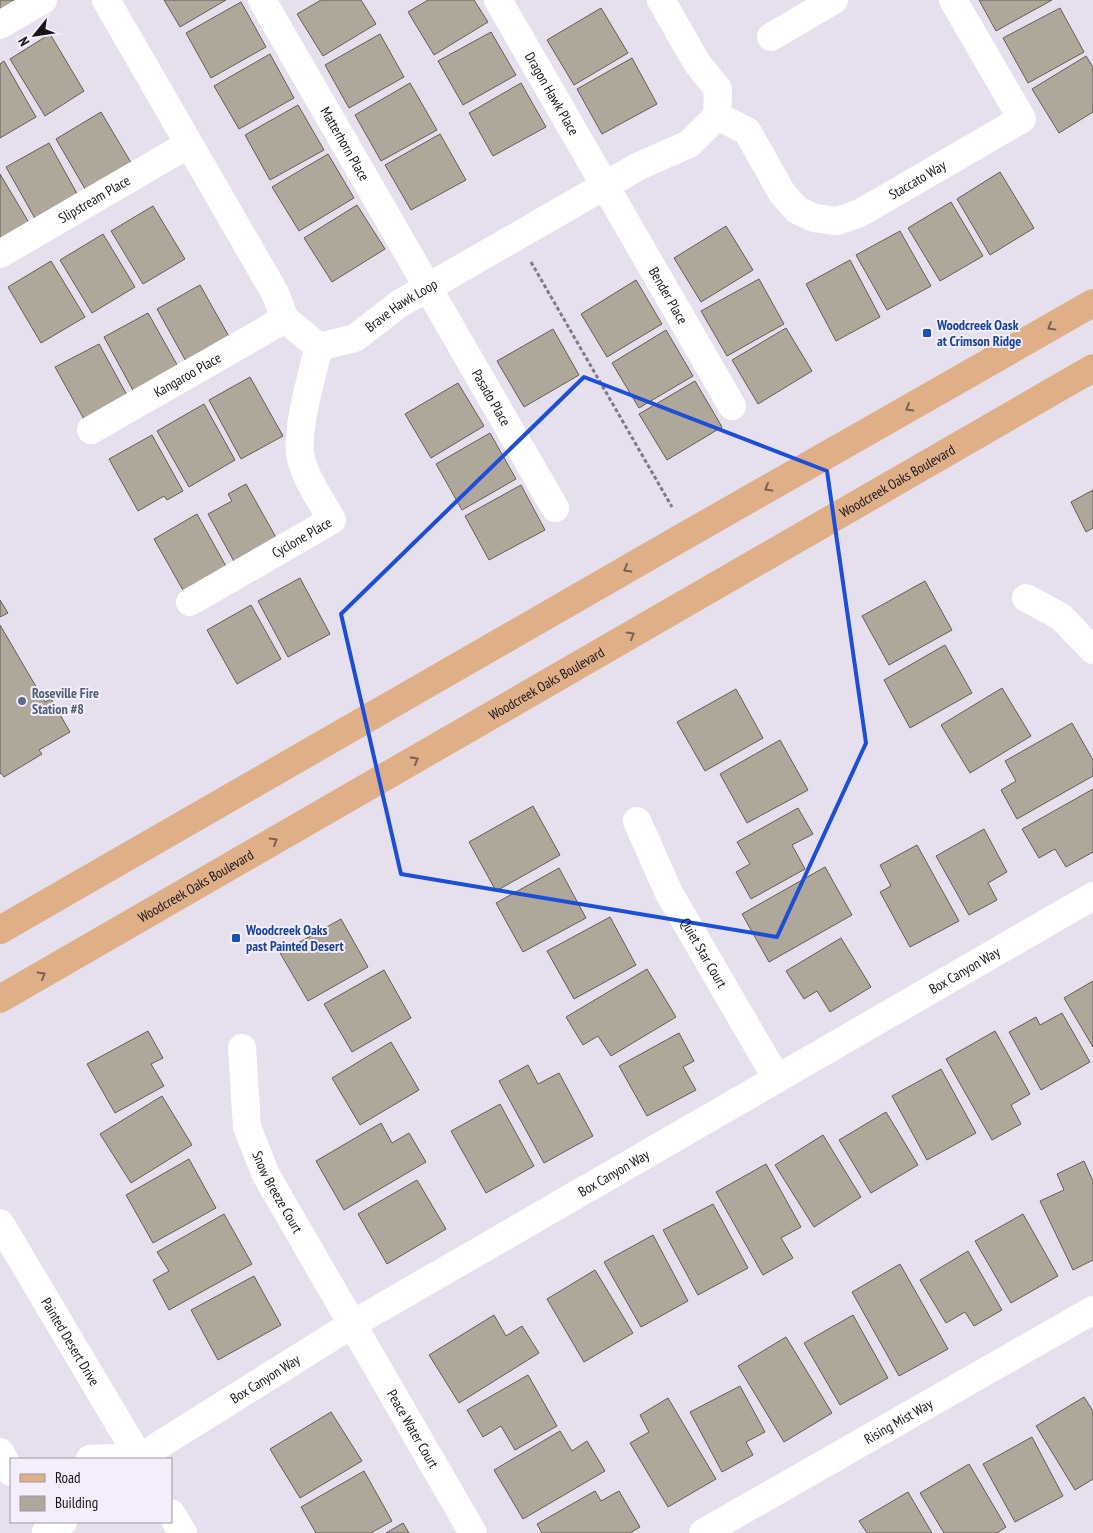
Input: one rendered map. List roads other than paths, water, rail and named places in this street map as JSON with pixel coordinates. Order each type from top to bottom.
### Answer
[{"type":"main road","points":[[0,930],[1093,303]]},
{"type":"main road","name":"Woodcreek Oaks Boulevard","points":[[0,999],[1093,368]]},
{"type":"street","points":[[0,25],[43,0]]},
{"type":"street","points":[[106,0],[275,293],[285,319],[319,346]]},
{"type":"street","name":"Matterhorn Place","points":[[262,0],[428,288]]},
{"type":"street","name":"Dragon Hawk Place","points":[[498,0],[605,185]]},
{"type":"street","points":[[661,0],[697,63],[718,89],[717,116]]},
{"type":"street","points":[[771,37],[834,0]]},
{"type":"street","name":"Staccato Way","points":[[717,116],[747,131],[782,192],[797,210],[814,218],[836,221],[860,213],[1022,119],[953,0]]},
{"type":"street","name":"Brave Hawk Loop","points":[[319,346],[355,338],[399,304],[516,236],[639,166],[689,144],[717,116]]},
{"type":"street","name":"Slipstream Place","points":[[0,254],[189,144]]},
{"type":"street","name":"Bender Place","points":[[605,185],[732,406]]},
{"type":"street","name":"Pasado Place","points":[[428,288],[555,508]]},
{"type":"street","name":"Kangaroo Place","points":[[91,430],[285,319]]},
{"type":"street","name":"Cyclone Place","points":[[190,602],[332,520],[308,479],[301,455],[299,436],[319,346]]},
{"type":"street","points":[[1026,598],[1060,616],[1093,650]]},
{"type":"street","name":"Quiet Star Court","points":[[637,821],[669,893],[777,1079]]},
{"type":"street","name":"Box Canyon Way","points":[[139,1458],[352,1325],[1093,896]]},
{"type":"street","name":"Snow Breeze Court","points":[[242,1048],[248,1127],[266,1175],[352,1325]]},
{"type":"street","name":"Painted Desert Drive","points":[[0,1223],[139,1458]]},
{"type":"street","name":"Rising Mist Way","points":[[703,1533],[1093,1310]]},
{"type":"street","name":"Peace Water Court","points":[[352,1325],[473,1533]]},
{"type":"street","points":[[0,1452],[10,1470]]},
{"type":"street","points":[[172,1514],[183,1533]]},
{"type":"place","name":"Woodcreek Oask at Crimson Ridge","points":[[927,333]]},
{"type":"place","name":"Roseville Fire Station #8","points":[[22,701]]},
{"type":"place","name":"Woodcreek Oaks past Painted Desert","points":[[236,938]]}]
